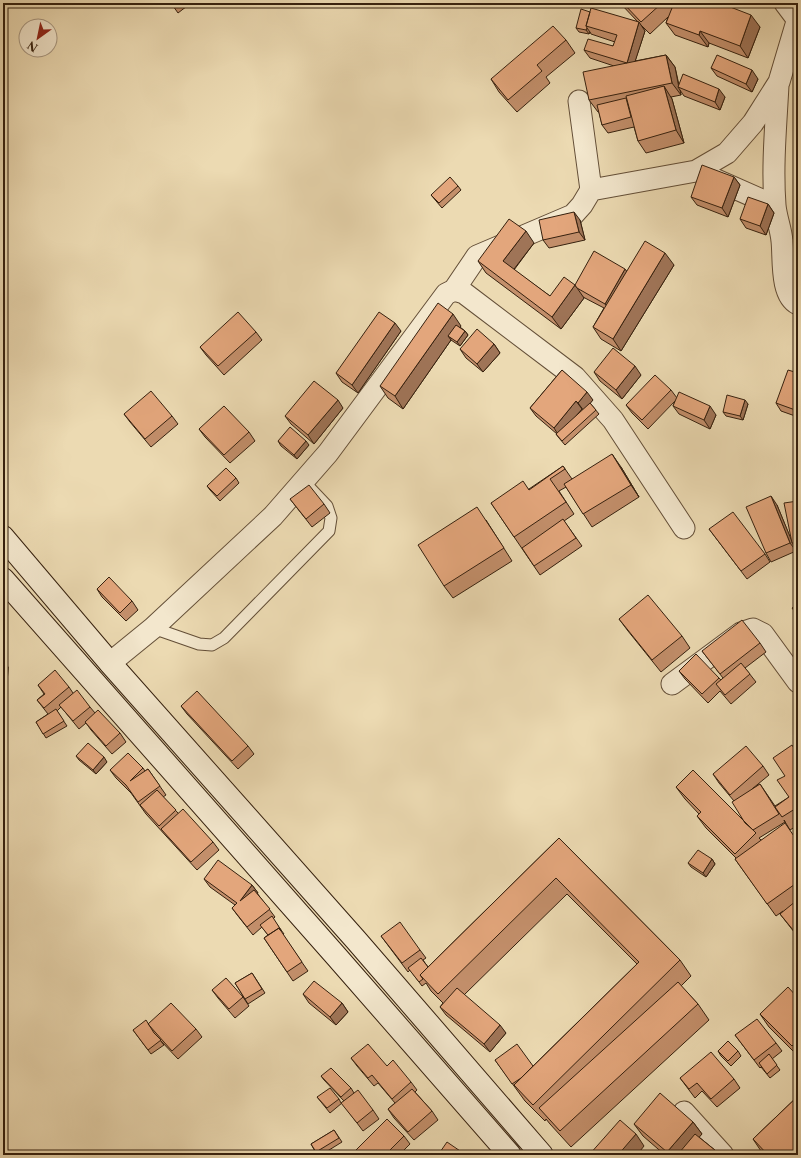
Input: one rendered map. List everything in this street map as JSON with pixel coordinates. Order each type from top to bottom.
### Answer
[{"type":"main road","points":[[3,537],[110,663],[356,940],[542,1155]]},
{"type":"main road","points":[[3,579],[510,1155]]},
{"type":"main road","points":[[336,956],[356,940]]},
{"type":"street","points":[[793,13],[779,82],[774,164],[775,206],[782,239],[785,286],[793,301],[798,304]]},
{"type":"street","points":[[591,190],[696,171],[727,152],[753,123],[779,82]]},
{"type":"street","points":[[110,663],[153,628],[273,516],[328,453],[446,294],[454,290],[477,256],[573,215],[582,205],[591,190],[579,101]]},
{"type":"street","points":[[696,171],[775,206]]},
{"type":"street","points":[[454,290],[464,293],[576,377],[613,420],[684,528]]},
{"type":"street","points":[[672,684],[741,633],[753,629],[762,634],[798,682]]},
{"type":"street","points":[[684,1112],[723,1155]]},
{"type":"lane","points":[[153,628],[199,644],[212,645],[224,638],[329,531],[332,518],[327,506],[304,481]]},
{"type":"building","points":[[623,3],[662,3],[641,22]]},
{"type":"building","points":[[674,3],[720,3],[751,15],[740,46],[700,31],[699,35],[666,23]]},
{"type":"building","points":[[591,8],[639,22],[627,63],[584,50],[588,39],[613,46],[617,35],[586,26]]},
{"type":"building","points":[[581,9],[590,12],[586,30],[576,28]]},
{"type":"building","points":[[553,26],[566,40],[537,65],[542,71],[508,100],[491,79]]},
{"type":"building","points":[[666,55],[672,83],[589,100],[583,72]]},
{"type":"building","points":[[717,55],[752,70],[746,84],[711,68]]},
{"type":"building","points":[[683,74],[719,89],[715,102],[678,87]]},
{"type":"building","points":[[664,86],[676,130],[638,141],[626,96]]},
{"type":"building","points":[[626,98],[631,117],[602,125],[597,105]]},
{"type":"building","points":[[702,165],[734,177],[722,208],[691,197]]},
{"type":"building","points":[[450,177],[458,186],[439,203],[431,195]]},
{"type":"building","points":[[748,197],[768,204],[760,226],[740,219]]},
{"type":"building","points":[[574,212],[579,232],[543,240],[539,220]]},
{"type":"building","points":[[509,219],[526,231],[503,261],[550,296],[564,277],[575,285],[552,317],[478,261]]},
{"type":"building","points":[[645,241],[665,253],[613,339],[593,327]]},
{"type":"building","points":[[594,251],[625,269],[605,304],[577,288],[575,285]]},
{"type":"building","points":[[438,303],[453,314],[395,396],[380,386]]},
{"type":"building","points":[[238,312],[256,332],[218,366],[200,347]]},
{"type":"building","points":[[379,312],[395,323],[352,385],[336,373]]},
{"type":"building","points":[[456,325],[465,331],[457,342],[448,336]]},
{"type":"building","points":[[477,329],[494,344],[477,364],[460,349]]},
{"type":"building","points":[[613,348],[635,366],[616,390],[594,372]]},
{"type":"building","points":[[562,370],[587,392],[578,403],[576,401],[554,428],[530,408]]},
{"type":"building","points":[[788,370],[798,373],[798,411],[776,403]]},
{"type":"building","points":[[655,375],[671,390],[642,420],[626,405]]},
{"type":"building","points":[[314,381],[338,400],[308,435],[285,416]]},
{"type":"building","points":[[151,391],[172,416],[145,439],[124,414]]},
{"type":"building","points":[[679,392],[710,406],[704,420],[673,406]]},
{"type":"building","points":[[727,395],[745,400],[740,416],[723,412]]},
{"type":"building","points":[[590,403],[596,410],[562,441],[556,434]]},
{"type":"building","points":[[224,406],[249,432],[224,455],[199,429]]},
{"type":"building","points":[[290,427],[306,441],[294,455],[278,441]]},
{"type":"building","points":[[612,454],[631,485],[583,514],[564,484]]},
{"type":"building","points":[[563,466],[565,469],[550,479],[566,502],[514,537],[491,503],[523,481],[529,490]]},
{"type":"building","points":[[226,468],[236,478],[217,496],[207,486]]},
{"type":"building","points":[[309,485],[324,504],[306,519],[290,499]]},
{"type":"building","points":[[771,496],[790,543],[766,553],[746,507]]},
{"type":"building","points":[[798,501],[798,542],[792,543],[784,503]]},
{"type":"building","points":[[477,507],[504,548],[444,586],[418,545]]},
{"type":"building","points":[[733,512],[765,554],[741,571],[709,529]]},
{"type":"building","points":[[563,519],[576,538],[534,566],[522,548]]},
{"type":"building","points":[[109,577],[132,601],[120,613],[97,589]]},
{"type":"building","points":[[648,595],[682,636],[652,660],[619,619]]},
{"type":"building","points":[[798,604],[798,616],[792,608]]},
{"type":"building","points":[[742,620],[760,643],[720,674],[702,651]]},
{"type":"building","points":[[696,654],[719,678],[702,694],[679,671]]},
{"type":"building","points":[[3,663],[5,663],[4,681],[3,681]]},
{"type":"building","points":[[741,663],[750,674],[725,695],[716,684]]},
{"type":"building","points":[[55,670],[69,687],[44,708],[37,700],[45,694],[38,685]]},
{"type":"building","points":[[77,690],[90,707],[73,721],[59,705]]},
{"type":"building","points":[[197,691],[248,746],[232,761],[181,706]]},
{"type":"building","points":[[56,709],[64,721],[43,734],[36,722]]},
{"type":"building","points":[[98,710],[120,733],[106,746],[85,722]]},
{"type":"building","points":[[88,743],[104,757],[93,770],[76,756]]},
{"type":"building","points":[[792,745],[798,755],[798,807],[782,817],[775,807],[789,797],[777,780],[785,776],[773,758]]},
{"type":"building","points":[[746,746],[763,766],[730,795],[713,774]]},
{"type":"building","points":[[128,753],[143,768],[130,781],[148,769],[160,786],[138,802],[126,785],[110,770]]},
{"type":"building","points":[[693,770],[756,833],[735,854],[697,816],[701,812],[676,787]]},
{"type":"building","points":[[760,784],[779,814],[753,830],[745,823],[732,802]]},
{"type":"building","points":[[157,790],[176,810],[159,826],[140,805]]},
{"type":"building","points":[[183,809],[213,842],[191,862],[161,829]]},
{"type":"building","points":[[785,823],[798,842],[798,882],[767,904],[735,859]]},
{"type":"building","points":[[559,838],[680,960],[533,1105],[514,1085],[639,962],[556,878],[438,994],[420,975]]},
{"type":"building","points":[[698,850],[712,859],[703,873],[688,863]]},
{"type":"building","points":[[218,860],[252,885],[240,901],[254,890],[270,909],[247,927],[232,908],[237,903],[204,879]]},
{"type":"building","points":[[796,901],[798,904],[798,936],[780,914]]},
{"type":"building","points":[[272,916],[281,930],[279,928],[268,935],[260,925]]},
{"type":"building","points":[[400,922],[420,950],[402,963],[381,936]]},
{"type":"building","points":[[279,928],[302,962],[287,972],[264,938]]},
{"type":"building","points":[[421,958],[428,967],[420,975],[423,979],[419,982],[408,968]]},
{"type":"building","points":[[252,973],[262,989],[245,999],[235,983]]},
{"type":"building","points":[[226,978],[243,997],[229,1009],[212,990]]},
{"type":"building","points":[[314,981],[342,1003],[330,1017],[303,994]]},
{"type":"building","points":[[678,982],[698,1004],[560,1131],[539,1108]]},
{"type":"building","points":[[788,987],[798,998],[798,1040],[792,1046],[760,1014]]},
{"type":"building","points":[[457,988],[500,1025],[484,1044],[440,1007]]},
{"type":"building","points":[[171,1003],[196,1029],[172,1051],[148,1024]]},
{"type":"building","points":[[757,1019],[776,1043],[754,1060],[735,1035]]},
{"type":"building","points":[[146,1020],[154,1033],[161,1040],[148,1050],[133,1030]]},
{"type":"building","points":[[728,1041],[738,1051],[728,1061],[718,1051]]},
{"type":"building","points":[[368,1044],[387,1066],[393,1060],[411,1082],[392,1099],[372,1075],[368,1078],[351,1058]]},
{"type":"building","points":[[517,1044],[533,1066],[521,1078],[512,1084],[495,1060]]},
{"type":"building","points":[[711,1052],[734,1079],[711,1099],[697,1083],[689,1089],[680,1078]]},
{"type":"building","points":[[769,1054],[777,1065],[767,1074],[759,1063]]},
{"type":"building","points":[[798,1056],[798,1065],[794,1061]]},
{"type":"building","points":[[331,1068],[351,1088],[341,1097],[321,1076]]},
{"type":"building","points":[[330,1088],[339,1099],[327,1108],[317,1097]]},
{"type":"building","points":[[412,1089],[432,1111],[408,1132],[388,1109]]},
{"type":"building","points":[[358,1090],[373,1110],[357,1123],[341,1103]]},
{"type":"building","points":[[660,1093],[693,1122],[667,1152],[634,1124]]},
{"type":"building","points":[[798,1096],[798,1154],[768,1155],[753,1139]]},
{"type":"building","points":[[387,1119],[404,1136],[385,1155],[351,1155]]},
{"type":"building","points":[[620,1120],[636,1134],[618,1155],[589,1155]]},
{"type":"building","points":[[334,1130],[339,1138],[316,1152],[311,1144]]},
{"type":"building","points":[[695,1134],[721,1155],[681,1155],[679,1153]]},
{"type":"building","points":[[447,1142],[466,1155],[438,1155]]},
{"type":"building","points":[[639,1150],[643,1155],[634,1155]]}]
